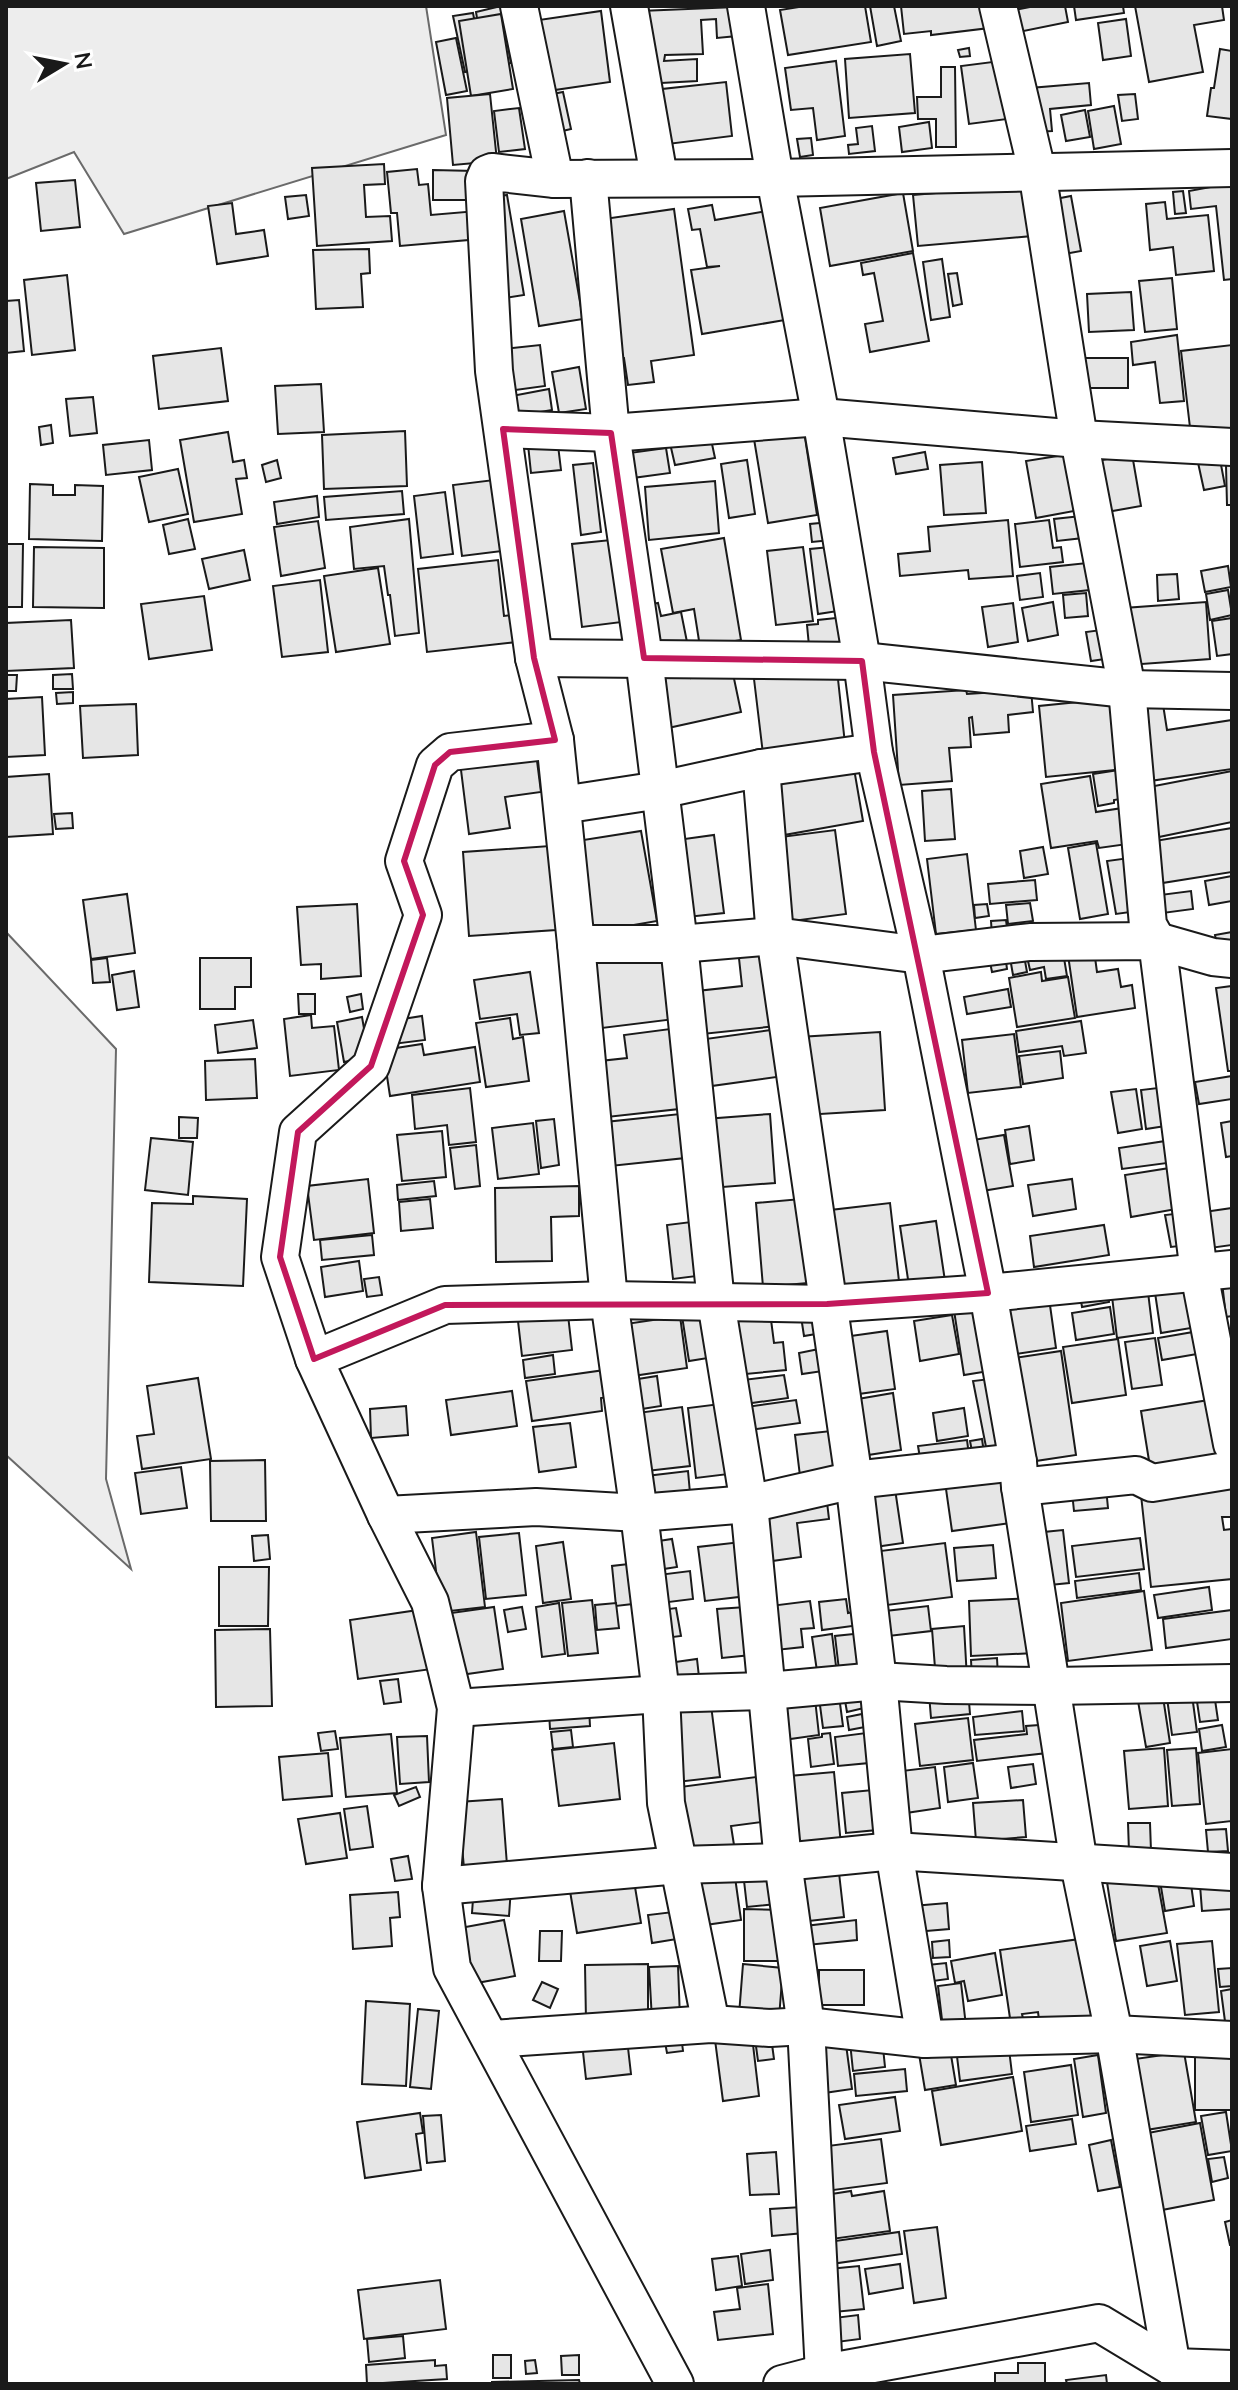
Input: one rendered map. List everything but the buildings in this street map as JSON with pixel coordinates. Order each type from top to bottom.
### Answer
[{"type":"street","points":[[519,6],[572,178],[644,658],[679,944],[716,1302],[749,1504],[783,1862],[806,2026],[824,2373]]},
{"type":"street","points":[[629,6],[659,177]]},
{"type":"street","points":[[746,6],[821,417],[874,752],[921,955],[988,1293],[1079,1864],[1114,2034],[1172,2367]]},
{"type":"street","points":[[998,6],[1037,171],[1079,439],[1127,689],[1148,925],[1157,941],[1216,1271],[1232,1444]]},
{"type":"street","points":[[711,2024],[666,1803],[661,1694],[609,1300],[555,740],[534,658],[494,371],[484,181],[487,174],[492,172],[572,178],[775,178],[1232,168]]},
{"type":"street","points":[[503,429],[611,433],[821,417],[1079,439],[1232,447]]},
{"type":"street","points":[[534,658],[862,661],[1127,689],[1232,691]]},
{"type":"street","points":[[555,740],[450,752],[435,765],[404,861],[423,915],[371,1066],[298,1132],[280,1257],[314,1359],[430,1602],[456,1708],[441,1886],[452,1968],[675,2384]]},
{"type":"street","points":[[562,805],[660,790],[761,768],[874,752]]},
{"type":"street","points":[[761,768],[775,936],[854,1480],[894,1851],[925,2039]]},
{"type":"street","points":[[576,944],[679,944],[775,936],[921,955],[1030,942],[1157,941],[1213,957],[1232,959]]},
{"type":"street","points":[[314,1359],[445,1305],[609,1300],[827,1304],[988,1293],[1216,1271]]},
{"type":"street","points":[[386,1515],[536,1507],[639,1513],[749,1504],[854,1480],[1019,1474],[1136,1475],[1152,1483],[1232,1470]]},
{"type":"street","points":[[456,1708],[661,1694],[768,1691],[878,1681],[1051,1686],[1232,1683]]},
{"type":"street","points":[[441,1886],[679,1865],[783,1862],[894,1851],[1232,1872]]},
{"type":"street","points":[[492,2039],[711,2024],[770,2028],[806,2026],[925,2039],[1114,2034],[1232,2040]]},
{"type":"street","points":[[782,2384],[824,2373],[1099,2323],[1172,2367],[1232,2369]]},
{"type":"highlighted area","points":[[503,429],[611,433],[644,658],[862,661],[874,752],[988,1293],[827,1304],[445,1305],[314,1359],[280,1257],[298,1132],[371,1066],[423,915],[404,861],[435,765],[450,752],[555,740],[534,658]]},
{"type":"shaded area","points":[[6,6],[426,6],[446,135],[124,234],[74,152],[6,179]]},
{"type":"shaded area","points":[[6,932],[116,1049],[106,1479],[131,1569],[6,1455]]}]
